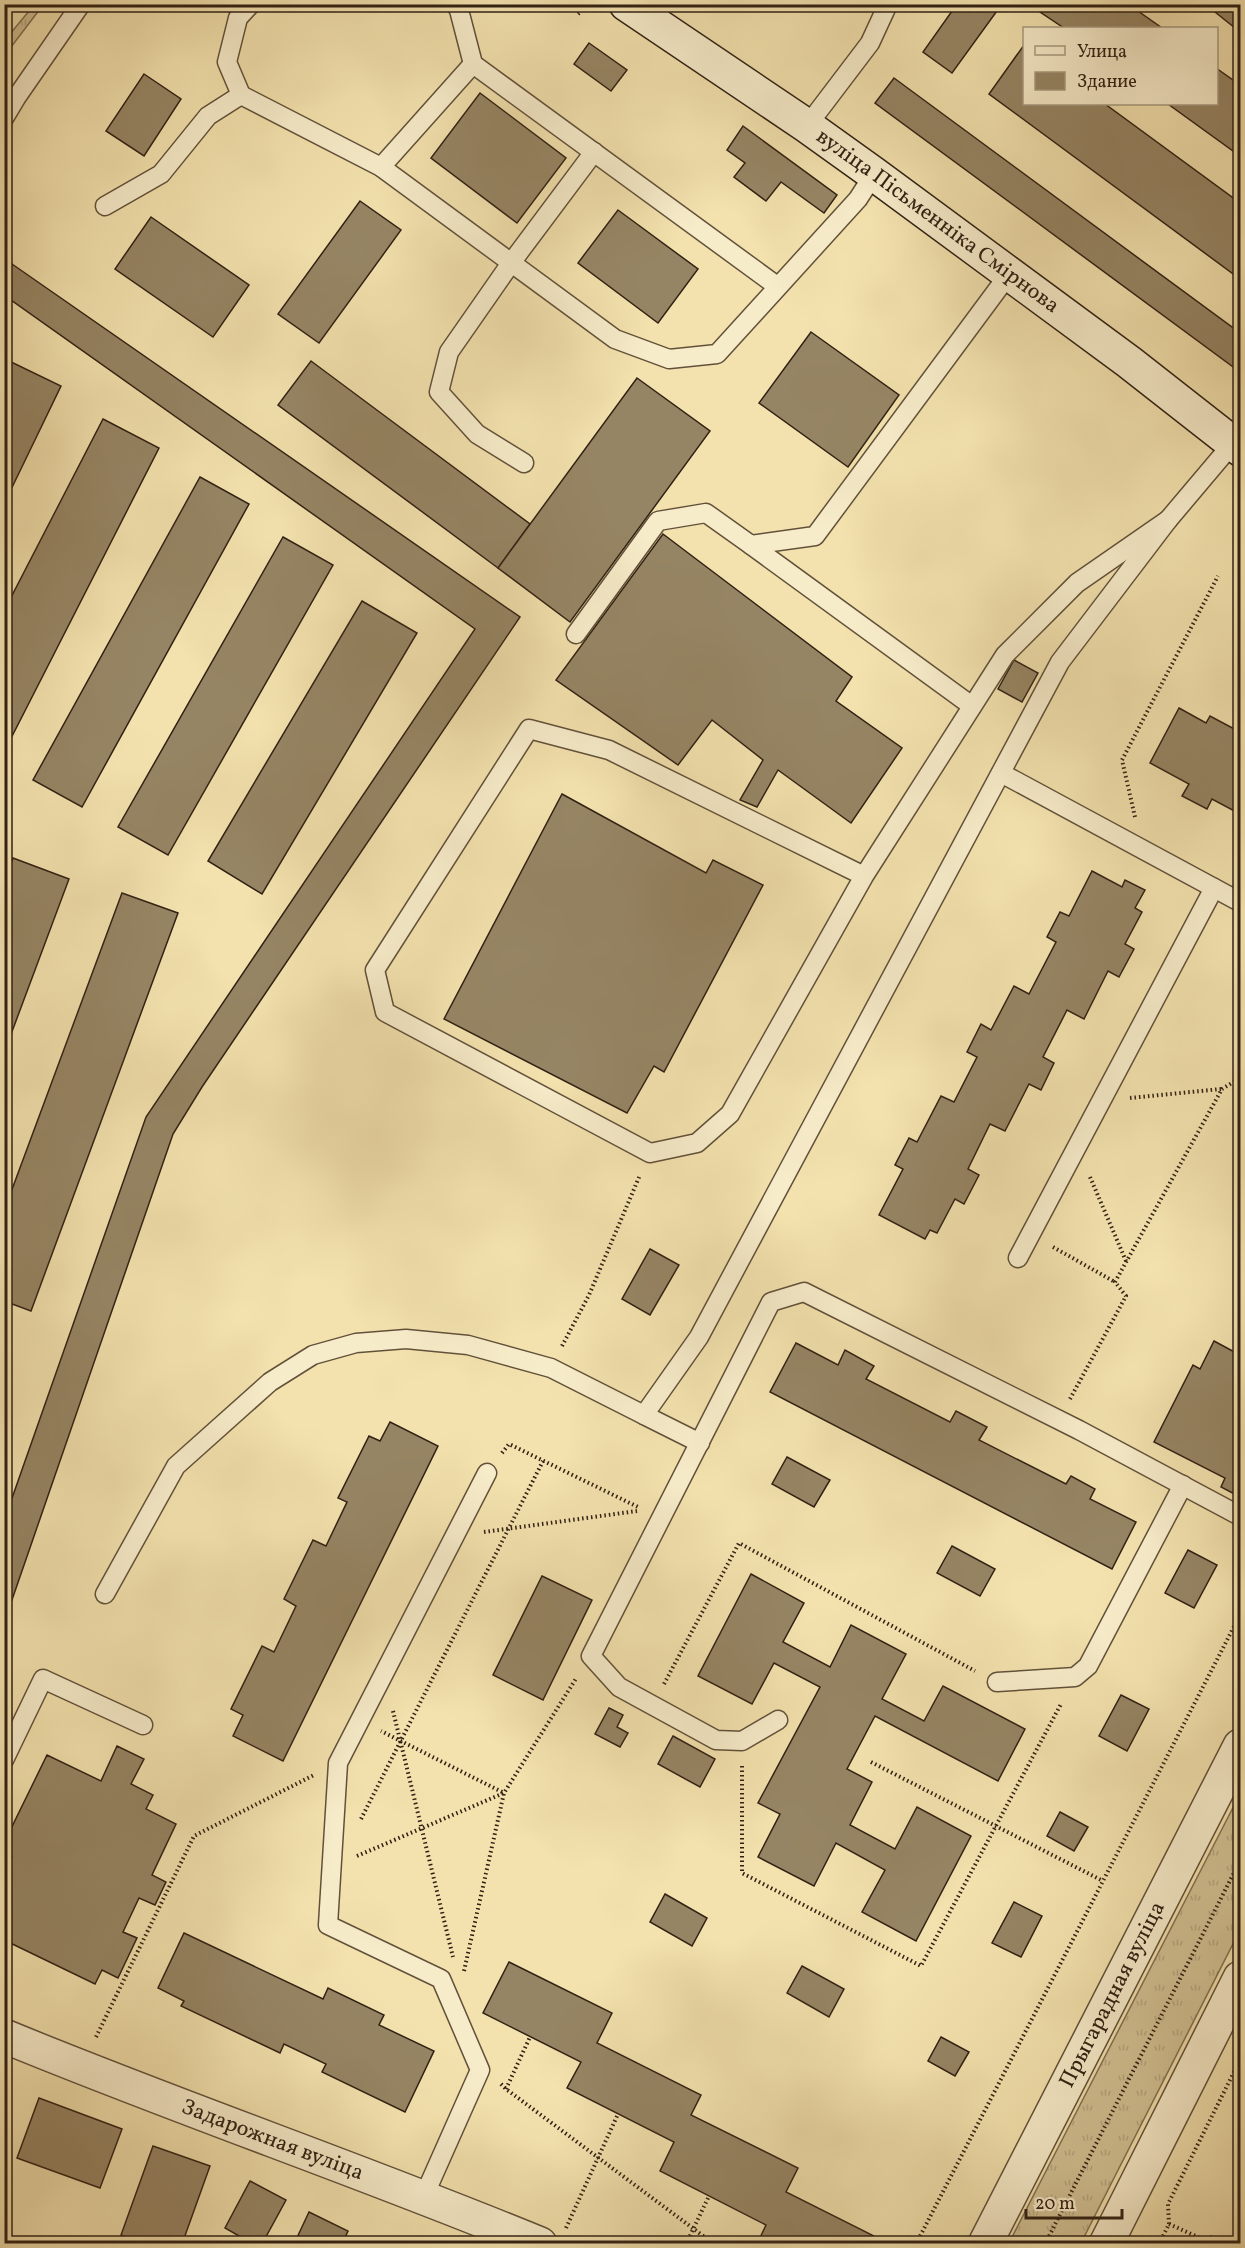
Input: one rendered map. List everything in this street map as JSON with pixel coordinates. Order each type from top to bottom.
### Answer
[{"type":"street","name":"вуліца Пісьменніка Смірнова","points":[[626,4],[874,174],[1129,362],[1237,446]]},
{"type":"street","name":"Прыгарадная вуліца","points":[[985,2244],[1240,1746]]},
{"type":"street","points":[[1106,2244],[1240,1978]]},
{"type":"street","name":"Задарожная вуліца","points":[[4,2036],[81,2068],[424,2196],[552,2238]]},
{"type":"lane","points":[[4,118],[81,4]]},
{"type":"lane","points":[[251,4],[238,18],[226,62],[241,95],[381,167],[615,339],[669,359],[717,354],[858,199],[874,174]]},
{"type":"lane","points":[[455,4],[459,10],[473,64],[777,286]]},
{"type":"lane","points":[[807,126],[870,43],[888,4]]},
{"type":"lane","points":[[381,167],[473,64]]},
{"type":"lane","points":[[105,206],[161,174],[208,116],[241,95]]},
{"type":"lane","points":[[524,463],[477,434],[439,392],[449,352],[511,263],[594,152]]},
{"type":"lane","points":[[751,545],[815,536],[1009,274]]},
{"type":"lane","points":[[644,1415],[699,1337],[1060,662],[1168,520],[1237,446]]},
{"type":"lane","points":[[576,634],[658,521],[706,513],[972,706]]},
{"type":"lane","points":[[864,876],[609,750],[529,729],[375,970],[385,1012],[650,1153],[697,1143],[730,1114],[864,876],[1005,655],[1077,584],[1168,520]]},
{"type":"lane","points":[[1001,773],[1240,902]]},
{"type":"lane","points":[[1018,1258],[1214,888]]},
{"type":"lane","points":[[778,1720],[742,1741],[716,1740],[619,1687],[591,1656],[771,1302],[804,1292],[1059,1420],[1240,1516]]},
{"type":"lane","points":[[105,1593],[176,1466],[270,1382],[313,1355],[356,1343],[406,1339],[468,1345],[551,1368],[700,1443]]},
{"type":"lane","points":[[424,2196],[480,2070],[441,1978],[328,1925],[338,1763],[487,1473]]},
{"type":"lane","points":[[997,1682],[1075,1677],[1088,1666],[1182,1485]]},
{"type":"lane","points":[[4,1760],[43,1679],[143,1725]]},
{"type":"path","points":[[578,14],[589,4]]},
{"type":"path","points":[[1142,849],[1122,760],[1218,576]]},
{"type":"path","points":[[1101,1101],[1222,1089],[1240,1078]]},
{"type":"path","points":[[1115,1282],[1222,1089]]},
{"type":"path","points":[[1077,1146],[1126,1262]]},
{"type":"path","points":[[551,1368],[589,1295],[650,1153]]},
{"type":"path","points":[[1030,1233],[1115,1282],[1126,1296],[1059,1420]]},
{"type":"path","points":[[455,1536],[644,1510],[509,1444],[487,1473]]},
{"type":"path","points":[[358,1823],[543,1461]]},
{"type":"path","points":[[653,1706],[739,1544],[997,1682]]},
{"type":"path","points":[[916,2244],[1240,1615]]},
{"type":"path","points":[[462,1982],[504,1793],[591,1656]]},
{"type":"path","points":[[384,1674],[455,1961]]},
{"type":"path","points":[[742,1741],[742,1873],[921,1966],[1075,1677]]},
{"type":"path","points":[[359,1720],[504,1793]]},
{"type":"path","points":[[871,1762],[1103,1881]]},
{"type":"path","points":[[81,2068],[194,1836],[338,1763]]},
{"type":"path","points":[[331,1867],[504,1793]]},
{"type":"path","points":[[1046,2244],[1240,1861]]},
{"type":"path","points":[[506,2089],[530,2037]]},
{"type":"path","points":[[1159,2244],[1169,2224],[1168,2204],[1240,2060]]},
{"type":"path","points":[[499,2080],[506,2089],[714,2244]]},
{"type":"path","points":[[552,2238],[599,2158],[618,2114]]},
{"type":"path","points":[[686,2244],[709,2196]]},
{"type":"path","points":[[1169,2224],[1198,2237],[1195,2244]]},
{"type":"green space","points":[[34,5],[43,5],[5,55],[5,40]]},
{"type":"green space","points":[[1240,1794],[1240,1930],[1081,2243],[1009,2243]]},
{"type":"building","points":[[957,4],[1002,4],[952,73],[923,52]]},
{"type":"building","points":[[1045,4],[1128,4],[1161,27],[1062,27],[1040,12]]},
{"type":"building","points":[[1205,4],[1240,4],[1240,32]]},
{"type":"building","points":[[589,43],[627,70],[611,91],[574,64]]},
{"type":"building","points":[[1023,46],[1023,105],[1106,105],[1240,203],[1240,279],[989,94]]},
{"type":"building","points":[[1218,69],[1240,85],[1240,156],[1169,105],[1218,105]]},
{"type":"building","points":[[144,74],[181,99],[144,156],[106,131]]},
{"type":"building","points":[[894,78],[1240,333],[1240,372],[875,103]]},
{"type":"building","points":[[480,93],[566,158],[517,223],[431,158]]},
{"type":"building","points":[[743,126],[837,195],[824,213],[781,182],[766,201],[734,177],[745,163],[727,150]]},
{"type":"building","points":[[360,201],[401,230],[319,343],[278,314]]},
{"type":"building","points":[[618,210],[698,269],[658,323],[578,263]]},
{"type":"building","points":[[151,217],[249,285],[213,337],[115,269]]},
{"type":"building","points":[[4,258],[12,264],[4,279]]},
{"type":"building","points":[[12,264],[520,617],[202,1087],[173,1134],[4,1623],[4,1521],[146,1117],[475,629],[4,295],[4,279]]},
{"type":"building","points":[[811,332],[899,395],[848,467],[759,403]]},
{"type":"building","points":[[7,360],[61,386],[4,504],[4,367]]},
{"type":"building","points":[[311,361],[530,524],[498,568],[278,405]]},
{"type":"building","points":[[637,378],[710,431],[570,622],[498,568]]},
{"type":"building","points":[[103,419],[159,448],[4,752],[4,611]]},
{"type":"building","points":[[200,477],[249,504],[82,807],[33,780]]},
{"type":"building","points":[[663,534],[852,677],[836,701],[902,748],[851,823],[778,770],[757,807],[740,800],[763,760],[712,720],[678,765],[556,680]]},
{"type":"building","points":[[283,537],[333,565],[168,855],[118,827]]},
{"type":"building","points":[[362,601],[417,633],[262,894],[208,861]]},
{"type":"building","points":[[1014,660],[1038,673],[1022,702],[998,689]]},
{"type":"building","points":[[1179,708],[1206,723],[1210,716],[1240,732],[1240,814],[1212,799],[1207,809],[1182,796],[1189,784],[1150,763]]},
{"type":"building","points":[[562,794],[706,873],[713,860],[763,885],[664,1072],[654,1066],[627,1113],[444,1019]]},
{"type":"building","points":[[13,858],[69,879],[4,1053],[4,882]]},
{"type":"building","points":[[1092,871],[1122,887],[1125,880],[1145,890],[1135,908],[1142,912],[1125,944],[1134,949],[1119,977],[1108,971],[1084,1019],[1067,1010],[1043,1057],[1054,1063],[1041,1090],[1029,1084],[1005,1131],[990,1124],[968,1169],[979,1175],[964,1204],[955,1199],[937,1233],[930,1230],[925,1239],[879,1215],[903,1169],[895,1165],[909,1138],[917,1142],[941,1096],[954,1102],[977,1057],[967,1052],[981,1024],[991,1030],[1014,986],[1029,994],[1056,942],[1047,937],[1060,912],[1069,916]]},
{"type":"building","points":[[122,893],[178,913],[31,1311],[4,1301],[4,1211]]},
{"type":"building","points":[[650,1249],[679,1265],[650,1315],[622,1299]]},
{"type":"building","points":[[1214,1341],[1240,1355],[1240,1497],[1221,1487],[1225,1478],[1154,1442],[1193,1365],[1200,1369]]},
{"type":"building","points":[[796,1343],[838,1365],[845,1350],[874,1366],[866,1379],[950,1422],[956,1411],[987,1427],[979,1440],[1066,1484],[1071,1476],[1095,1489],[1090,1499],[1136,1522],[1112,1569],[770,1392]]},
{"type":"building","points":[[390,1422],[438,1446],[283,1761],[233,1736],[243,1715],[231,1709],[262,1646],[274,1652],[296,1606],[284,1599],[313,1540],[326,1546],[347,1502],[338,1498],[369,1436],[380,1441]]},
{"type":"building","points":[[787,1457],[830,1480],[814,1507],[772,1484]]},
{"type":"building","points":[[952,1546],[995,1569],[980,1596],[937,1573]]},
{"type":"building","points":[[1188,1550],[1217,1565],[1194,1608],[1165,1593]]},
{"type":"building","points":[[751,1574],[804,1603],[783,1642],[830,1667],[851,1625],[906,1654],[882,1699],[924,1721],[943,1686],[1025,1729],[998,1781],[875,1716],[847,1769],[872,1782],[850,1825],[895,1849],[917,1807],[971,1836],[916,1941],[862,1912],[885,1870],[836,1843],[814,1886],[758,1857],[780,1814],[758,1803],[820,1687],[774,1663],[752,1704],[698,1676]]},
{"type":"building","points":[[542,1576],[592,1600],[543,1700],[493,1675]]},
{"type":"building","points":[[1121,1695],[1149,1709],[1127,1751],[1099,1736]]},
{"type":"building","points":[[609,1708],[623,1715],[617,1727],[628,1733],[620,1747],[595,1734]]},
{"type":"building","points":[[673,1736],[715,1759],[700,1787],[658,1764]]},
{"type":"building","points":[[117,1746],[144,1759],[131,1784],[153,1795],[146,1809],[176,1824],[152,1875],[166,1882],[155,1905],[139,1898],[123,1932],[137,1938],[118,1978],[102,1970],[95,1984],[4,1940],[4,1872],[12,1857],[4,1853],[4,1843],[47,1755],[101,1781]]},
{"type":"building","points":[[1060,1812],[1088,1827],[1074,1851],[1047,1836]]},
{"type":"building","points":[[665,1894],[707,1918],[692,1946],[650,1922]]},
{"type":"building","points":[[1014,1902],[1042,1916],[1021,1957],[992,1943]]},
{"type":"building","points":[[184,1933],[323,1999],[328,1988],[384,2015],[379,2025],[434,2051],[405,2112],[322,2072],[326,2064],[284,2044],[280,2053],[181,2006],[184,2001],[158,1988]]},
{"type":"building","points":[[509,1962],[612,2013],[597,2043],[701,2095],[691,2115],[798,2168],[786,2192],[878,2238],[875,2244],[757,2244],[766,2225],[660,2171],[674,2142],[567,2088],[581,2062],[483,2013]]},
{"type":"building","points":[[802,1966],[844,1989],[829,2017],[787,1993]]},
{"type":"building","points":[[941,2037],[969,2052],[955,2076],[928,2061]]},
{"type":"building","points":[[39,2098],[122,2129],[100,2188],[17,2158]]},
{"type":"building","points":[[153,2146],[210,2166],[182,2244],[145,2244],[121,2235]]},
{"type":"building","points":[[250,2181],[286,2200],[262,2244],[253,2244],[225,2228]]},
{"type":"building","points":[[309,2212],[348,2231],[342,2244],[294,2244]]},
{"type":"building","points":[[1211,2236],[1225,2244],[1207,2244]]}]
